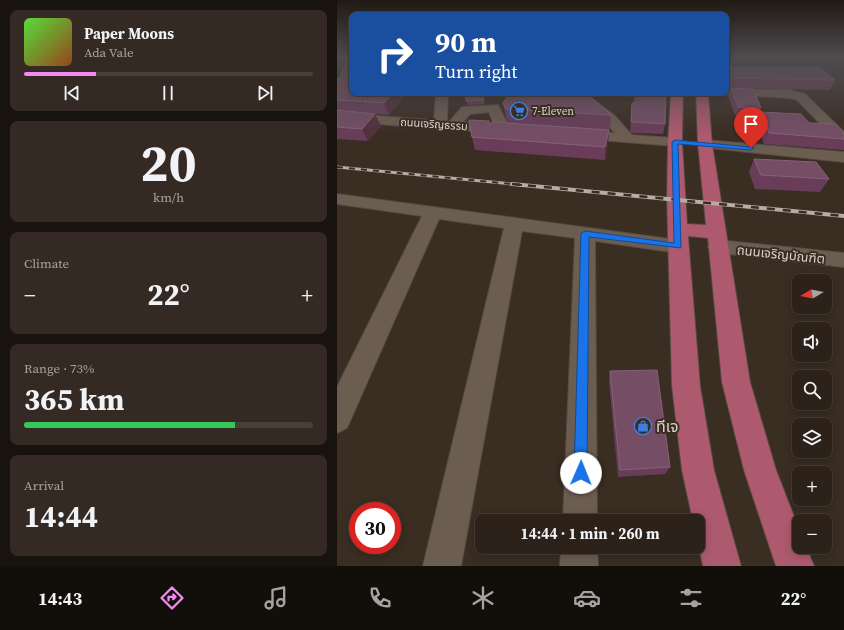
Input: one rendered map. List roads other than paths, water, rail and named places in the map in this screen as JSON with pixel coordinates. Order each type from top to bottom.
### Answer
[{"type":"main road","points":[[677,96],[675,142],[677,238],[685,386],[698,470],[722,566]]},
{"type":"main road","points":[[703,96],[705,144],[736,382],[759,470],[795,566]]},
{"type":"main road","points":[[675,142],[705,144]]},
{"type":"main road","points":[[677,238],[717,240]]},
{"type":"street","points":[[729,92],[790,94],[801,97],[844,140]]},
{"type":"street","points":[[442,96],[447,125],[466,110],[494,108],[503,129]]},
{"type":"street","points":[[580,96],[609,118],[627,138]]},
{"type":"street","name":"ถนนเจริญธรรม","points":[[337,117],[519,130]]},
{"type":"street","points":[[565,134],[675,142]]},
{"type":"street","points":[[705,144],[844,157]]},
{"type":"street","points":[[337,199],[585,233],[677,238]]},
{"type":"street","points":[[337,418],[433,212]]},
{"type":"street","points":[[442,566],[514,224]]},
{"type":"street","points":[[580,514],[585,233]]},
{"type":"street","name":"ถนนเจริญบัณฑิต","points":[[717,240],[844,260]]},
{"type":"street","points":[[579,554],[579,566]]},
{"type":"railway","points":[[337,167],[522,185]]},
{"type":"railway","points":[[512,184],[844,216]]},
{"type":"place","name":"7-Eleven","points":[[519,111]]},
{"type":"place","name":"ทีเจ","points":[[643,426]]}]
